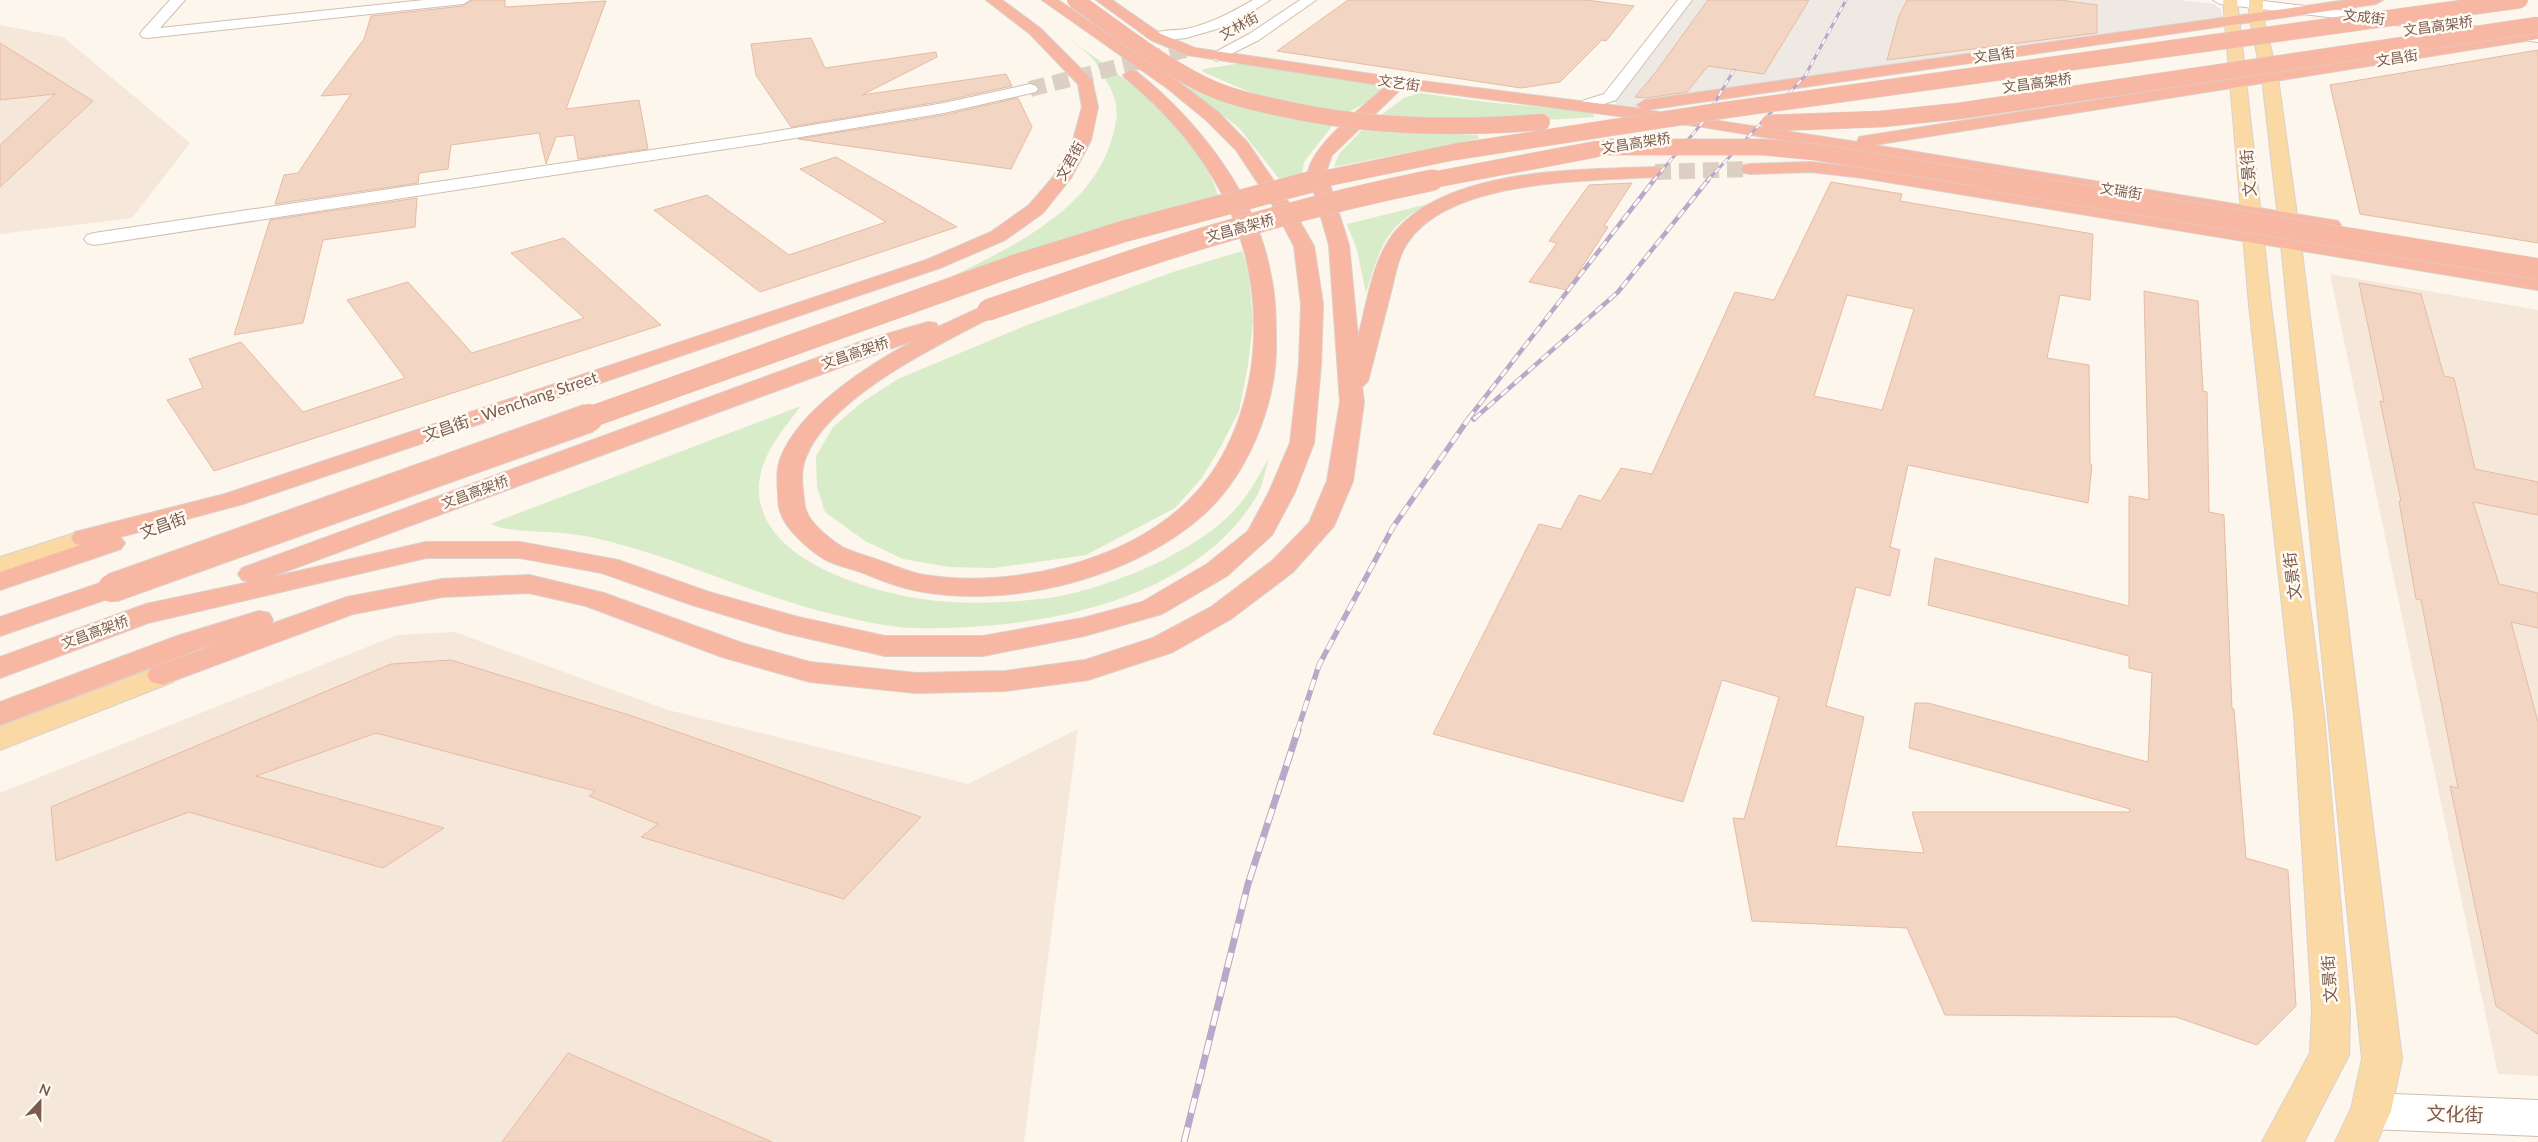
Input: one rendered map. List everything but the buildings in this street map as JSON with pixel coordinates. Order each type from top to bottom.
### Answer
[{"type":"highway","name":"文君街","points":[[933,264],[998,236],[1036,209],[1062,178],[1082,140],[1090,107],[1086,84],[1035,31],[993,0]]},
{"type":"highway","points":[[988,310],[881,367],[827,412],[793,456],[789,488],[794,516],[833,552],[912,582],[985,588],[1053,580],[1100,565],[1141,545],[1180,522],[1210,492],[1246,432],[1259,392],[1266,351],[1263,294],[1256,252],[1221,174],[1192,132],[1150,89],[1030,0]]},
{"type":"highway","points":[[140,616],[426,550],[520,550],[608,566],[699,598],[796,626],[885,646],[983,646],[1084,627],[1152,608],[1217,570],[1258,534],[1282,492],[1302,443],[1310,365],[1312,304],[1304,246],[1282,206],[1242,147],[1212,116],[1173,85],[1049,0]]},
{"type":"highway","points":[[1075,0],[1198,81],[1224,94],[1301,114],[1395,126],[1444,127],[1508,125],[1600,117],[1726,110]]},
{"type":"highway","points":[[1103,0],[1156,36],[1192,52],[1216,56]]},
{"type":"highway","name":"文昌街","points":[[1612,110],[2240,6],[2307,11],[2376,0]]},
{"type":"highway","points":[[1991,74],[2068,52],[2435,0]]},
{"type":"highway","name":"文昌高架桥","points":[[0,628],[1019,264],[1125,231],[1337,175],[1454,152],[1726,110],[2520,0]]},
{"type":"highway","name":"文昌高架桥","points":[[0,668],[874,345],[988,310],[1196,240],[1343,200],[1478,170],[1607,147],[2538,11]]},
{"type":"highway","points":[[1770,123],[1881,119],[1960,111],[2536,34]]},
{"type":"highway","name":"文昌街","points":[[1841,145],[2239,83],[2536,34]]},
{"type":"highway","name":"文艺街","points":[[1216,56],[1398,83],[1703,122]]},
{"type":"highway","points":[[1352,402],[1339,245],[1317,172],[1319,162],[1325,152],[1398,83]]},
{"type":"highway","name":"文瑞街","points":[[1703,122],[1841,145],[2289,231],[2538,284]]},
{"type":"highway","points":[[1607,147],[1744,147],[1815,152],[2538,269]]},
{"type":"highway","name":"文瑞街","points":[[1750,169],[1811,167],[1863,173],[2289,231],[2538,261]]},
{"type":"highway","points":[[0,714],[187,643],[345,593],[450,573],[529,584],[594,599],[732,650],[810,672],[916,683],[1005,681],[1088,670],[1163,645],[1222,613],[1283,566],[1321,526],[1340,481],[1352,402],[1389,262],[1402,236],[1420,216],[1450,200],[1489,188],[1534,181],[1655,172]]},
{"type":"highway","name":"文昌街 - Wenchang Street","points":[[234,499],[933,264]]},
{"type":"highway","name":"文昌街","points":[[88,544],[234,499]]},
{"type":"highway","points":[[0,581],[88,544]]},
{"type":"highway","points":[[162,675],[347,606],[442,588],[529,584]]},
{"type":"main road","name":"文景街","points":[[2240,6],[2270,78],[2289,231],[2382,1059],[2363,1126]]},
{"type":"main road","name":"文景街","points":[[2240,6],[2239,83],[2252,225],[2309,715],[2332,1010],[2329,1055],[2284,1142]]},
{"type":"main road","name":"文昌街","points":[[0,566],[88,544]]},
{"type":"main road","points":[[0,739],[162,675]]},
{"type":"street","points":[[178,0],[147,34],[463,0]]},
{"type":"street","points":[[1156,36],[1212,28],[1264,0]]},
{"type":"street","name":"文林街","points":[[1193,48],[1232,32],[1284,0]]},
{"type":"street","points":[[1216,56],[1254,37],[1308,0]]},
{"type":"street","name":"文艺街","points":[[1582,106],[1610,97],[1685,0]]},
{"type":"street","name":"文成街","points":[[2307,11],[2536,34]]},
{"type":"street","points":[[94,239],[765,138],[944,108],[1030,89]]},
{"type":"street","name":"文化街","points":[[2363,1126],[2538,1118]]},
{"type":"shaded area","points":[[1685,0],[2178,0],[2214,4],[2221,10],[2223,21],[1625,112],[1610,97]]},
{"type":"shaded area","points":[[0,25],[63,37],[190,143],[132,218],[0,234]]},
{"type":"shaded area","points":[[2330,274],[2538,310],[2538,1076],[2498,1074]]},
{"type":"shaded area","points":[[455,632],[668,710],[968,784],[1078,729],[1024,1142],[0,1142],[0,793],[397,635]]},
{"type":"green space","points":[[1052,26],[1125,79],[1171,120],[1191,143],[1207,168],[1218,195],[1110,226],[942,281],[1017,243],[1065,209],[1084,189],[1100,166],[1111,141],[1117,111],[1114,96],[1104,76],[1092,58]]},
{"type":"green space","points":[[1243,63],[1382,85],[1382,89],[1375,97],[1344,115],[1256,95],[1203,72],[1203,69]]},
{"type":"green space","points":[[1163,68],[1333,125],[1304,162],[1302,175],[1280,180],[1239,128]]},
{"type":"green space","points":[[1420,93],[1486,102],[1593,112],[1594,117],[1531,121],[1377,118],[1404,98]]},
{"type":"green space","points":[[1362,130],[1478,135],[1479,139],[1334,167],[1339,154]]},
{"type":"green space","points":[[1432,203],[1416,211],[1394,229],[1381,250],[1366,293],[1357,250],[1347,224]]},
{"type":"green space","points":[[1242,251],[1249,274],[1253,322],[1248,365],[1239,411],[1201,479],[1175,508],[1086,555],[994,568],[949,567],[903,559],[865,541],[825,512],[817,487],[816,456],[833,427],[861,403],[898,379],[1027,325],[1176,271]]},
{"type":"green space","points":[[801,406],[780,433],[768,453],[761,474],[759,485],[762,510],[775,532],[793,551],[817,566],[844,578],[898,595],[937,601],[985,603],[1049,598],[1087,589],[1142,570],[1190,545],[1225,520],[1244,499],[1269,458],[1262,484],[1255,499],[1226,535],[1190,564],[1148,587],[1103,604],[1055,616],[1006,624],[958,628],[913,628],[870,622],[789,602],[654,554],[612,542],[571,534],[519,531],[490,524]]},
{"type":"tunnel","points":[[1030,89],[1193,48]]},
{"type":"tunnel","points":[[1655,172],[1750,169]]},
{"type":"railway","points":[[1707,181],[1805,76],[1846,0]]},
{"type":"railway","points":[[1653,181],[1703,122],[1734,70]]},
{"type":"railway","points":[[1468,419],[1654,180]]},
{"type":"railway","points":[[1475,418],[1618,292],[1708,180]]},
{"type":"railway","points":[[1297,732],[1319,665],[1393,527],[1469,418]]},
{"type":"railway","points":[[1184,1142],[1248,884],[1298,730]]}]
